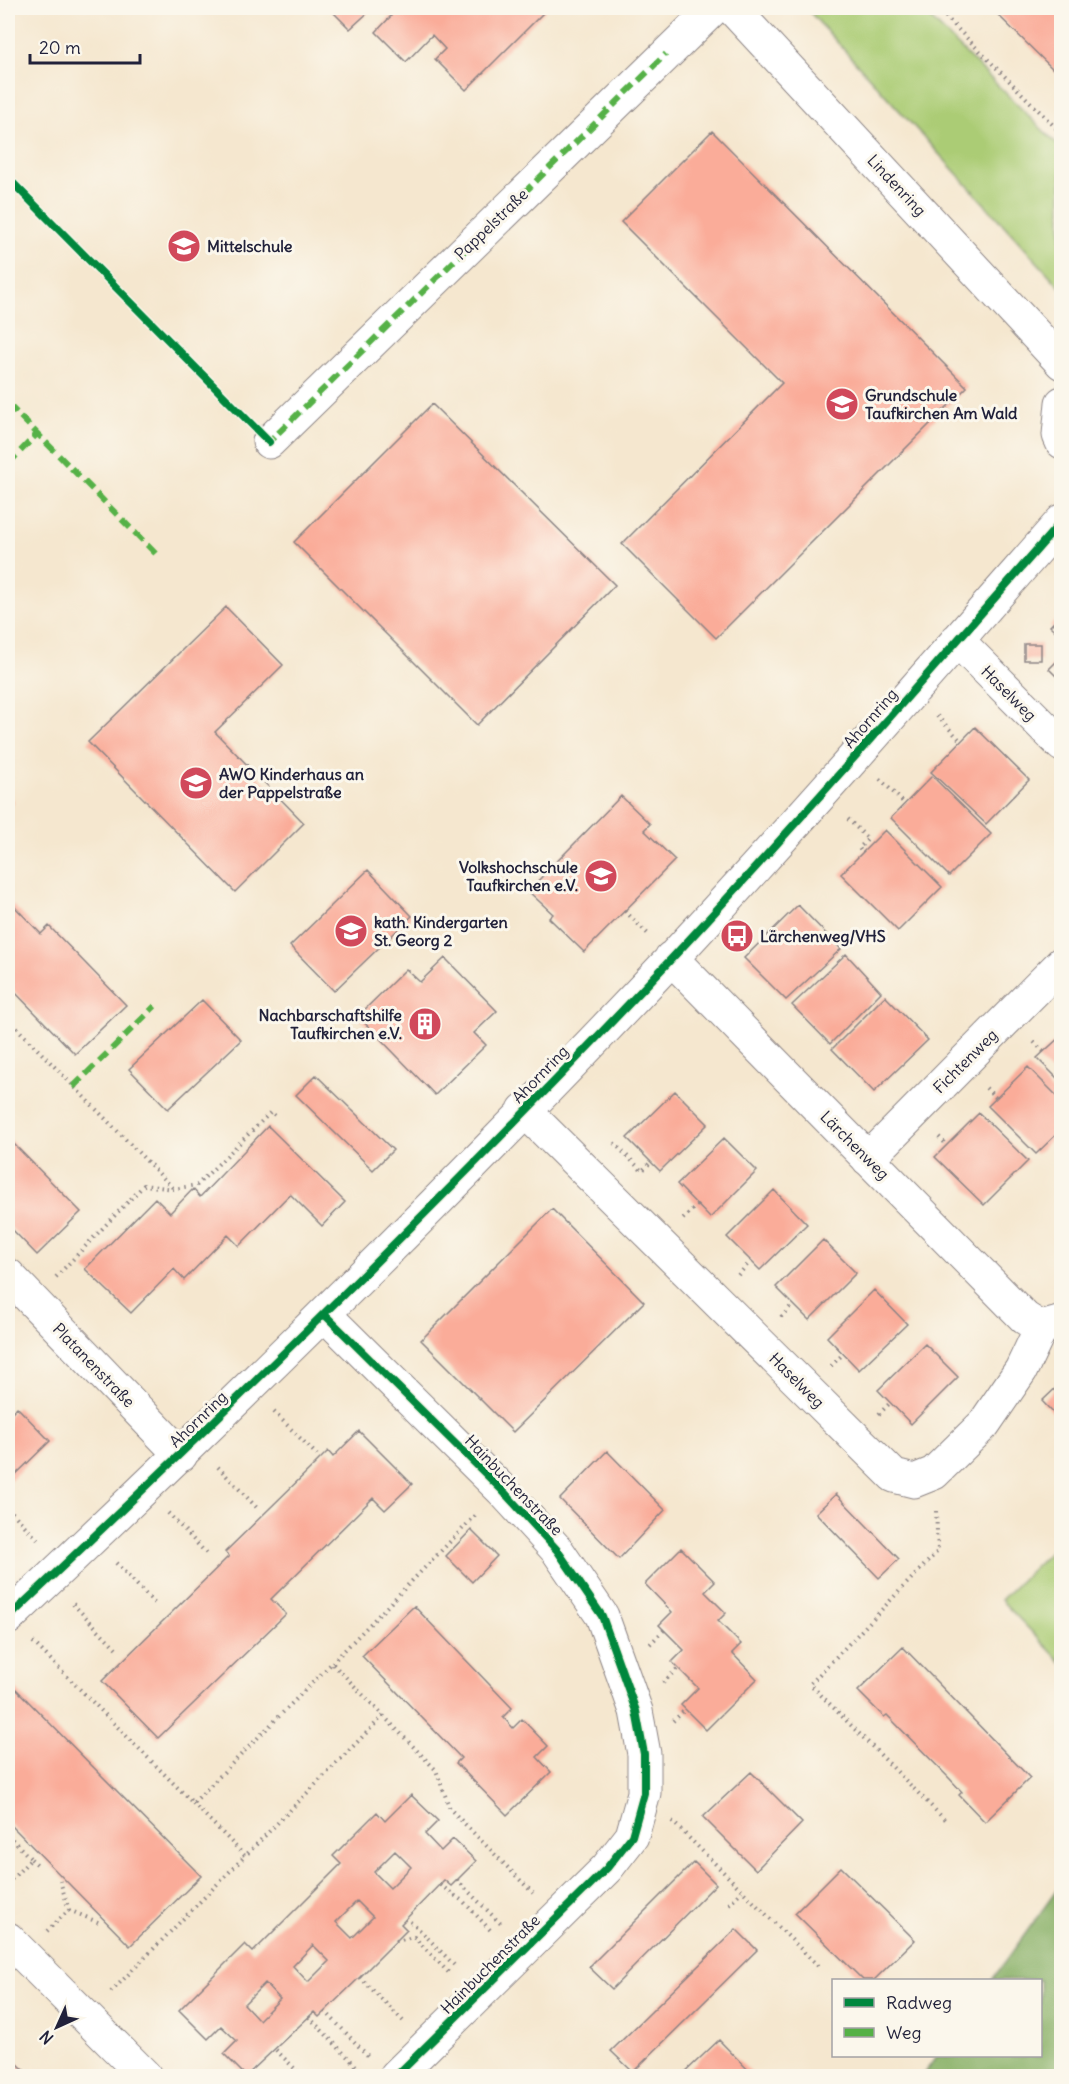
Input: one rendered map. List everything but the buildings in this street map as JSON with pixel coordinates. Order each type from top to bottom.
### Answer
[{"type":"street","name":"Pappelstraße","points":[[269,442],[714,8]]},
{"type":"street","name":"Lindenring","points":[[732,8],[1062,363]]},
{"type":"street","points":[[1062,403],[1059,435],[1062,442]]},
{"type":"street","name":"Ahornring","points":[[8,1618],[188,1449],[325,1315],[671,958],[1062,521]]},
{"type":"street","name":"Haselweg","points":[[957,640],[1062,745]]},
{"type":"street","name":"Lärchenweg","points":[[671,958],[1024,1318],[1051,1325]]},
{"type":"street","name":"Fichtenweg","points":[[868,1159],[1062,963]]},
{"type":"street","name":"Haselweg","points":[[524,1110],[894,1476],[914,1481],[934,1473]]},
{"type":"street","name":"Platanenstraße","points":[[8,1275],[32,1301],[188,1449]]},
{"type":"street","name":"Hainbuchenstraße","points":[[325,1315],[502,1490],[557,1550],[602,1616],[636,1710],[644,1754],[644,1793],[632,1836],[607,1868],[427,2046],[384,2068]]},
{"type":"street","points":[[934,1473],[984,1424],[1051,1325]]},
{"type":"street","points":[[16,1947],[145,2076]]},
{"type":"path","points":[[937,8],[1062,134]]},
{"type":"path","points":[[862,853],[859,848],[868,839]]},
{"type":"path","points":[[8,1019],[173,1189]]},
{"type":"path","points":[[32,1301],[144,1185],[173,1189],[197,1185],[272,1112],[277,1117]]},
{"type":"path","points":[[614,1143],[642,1171],[651,1162]]},
{"type":"path","points":[[250,1387],[317,1455]]},
{"type":"path","points":[[188,1449],[259,1510]]},
{"type":"path","points":[[934,1473],[938,1551],[810,1684],[947,1822]]},
{"type":"path","points":[[145,1488],[207,1554]]},
{"type":"path","points":[[194,1803],[502,1490]]},
{"type":"path","points":[[8,1508],[56,1573],[117,1648]]},
{"type":"path","points":[[93,1538],[157,1606]]},
{"type":"path","points":[[34,1644],[245,1856]]},
{"type":"path","points":[[332,1663],[436,1770],[450,1809],[557,1917]]},
{"type":"path","points":[[86,2017],[383,1716]]},
{"type":"path","points":[[644,1793],[820,1968]]},
{"type":"path","points":[[8,1835],[39,1866]]},
{"type":"path","points":[[8,1883],[31,1859]]},
{"type":"path","points":[[457,1880],[520,1953]]},
{"type":"path","points":[[60,1881],[69,1910]]},
{"type":"path","points":[[440,1885],[464,1902],[520,1953]]},
{"type":"path","points":[[729,1904],[742,1891]]},
{"type":"path","points":[[69,1910],[100,1923]]},
{"type":"path","points":[[16,1947],[69,1910]]},
{"type":"path","points":[[405,1919],[414,1924],[478,1996]]},
{"type":"path","points":[[396,1941],[414,1937],[478,1996]]},
{"type":"path","points":[[360,1977],[427,2046]]},
{"type":"path","points":[[326,2011],[384,2068]]},
{"type":"path","points":[[309,2017],[367,2076]]},
{"type":"path","points":[[276,2050],[302,2076]]},
{"type":"green space","points":[[806,8],[920,8],[1061,148],[1061,288]]},
{"type":"green space","points":[[1061,1541],[1061,1662],[1001,1600]]},
{"type":"green space","points":[[1061,1884],[1061,2076],[922,2076],[936,2057],[1042,2057],[1042,1979],[993,1979]]},
{"type":"marked path","points":[[265,439],[269,442],[666,54]]},
{"type":"marked path","points":[[8,404],[156,554]]},
{"type":"marked path","points":[[8,464],[37,434]]},
{"type":"marked path","points":[[73,1087],[155,1006]]},
{"type":"cycle path","points":[[8,178],[269,442]]},
{"type":"cycle path","points":[[8,1618],[346,1292],[594,1040],[773,848],[1062,521]]},
{"type":"cycle path","points":[[325,1315],[502,1490],[557,1550],[602,1616],[636,1711],[644,1754],[644,1793],[632,1836],[607,1868],[396,2076]]},
{"type":"place","name":"Mittelschule","points":[[184,246]]},
{"type":"place","name":"Grundschule Taufkirchen Am Wald","points":[[842,404]]},
{"type":"place","name":"AWO Kinderhaus an der Pappelstraße","points":[[196,783]]},
{"type":"place","name":"Volkshochschule Taufkirchen e.V.","points":[[601,876]]},
{"type":"place","name":"kath. Kindergarten St. Georg 2","points":[[351,931]]},
{"type":"place","name":"Lärchenweg/VHS","points":[[737,936]]},
{"type":"place","name":"Nachbarschaftshilfe Taufkirchen e.V.","points":[[425,1024]]}]
